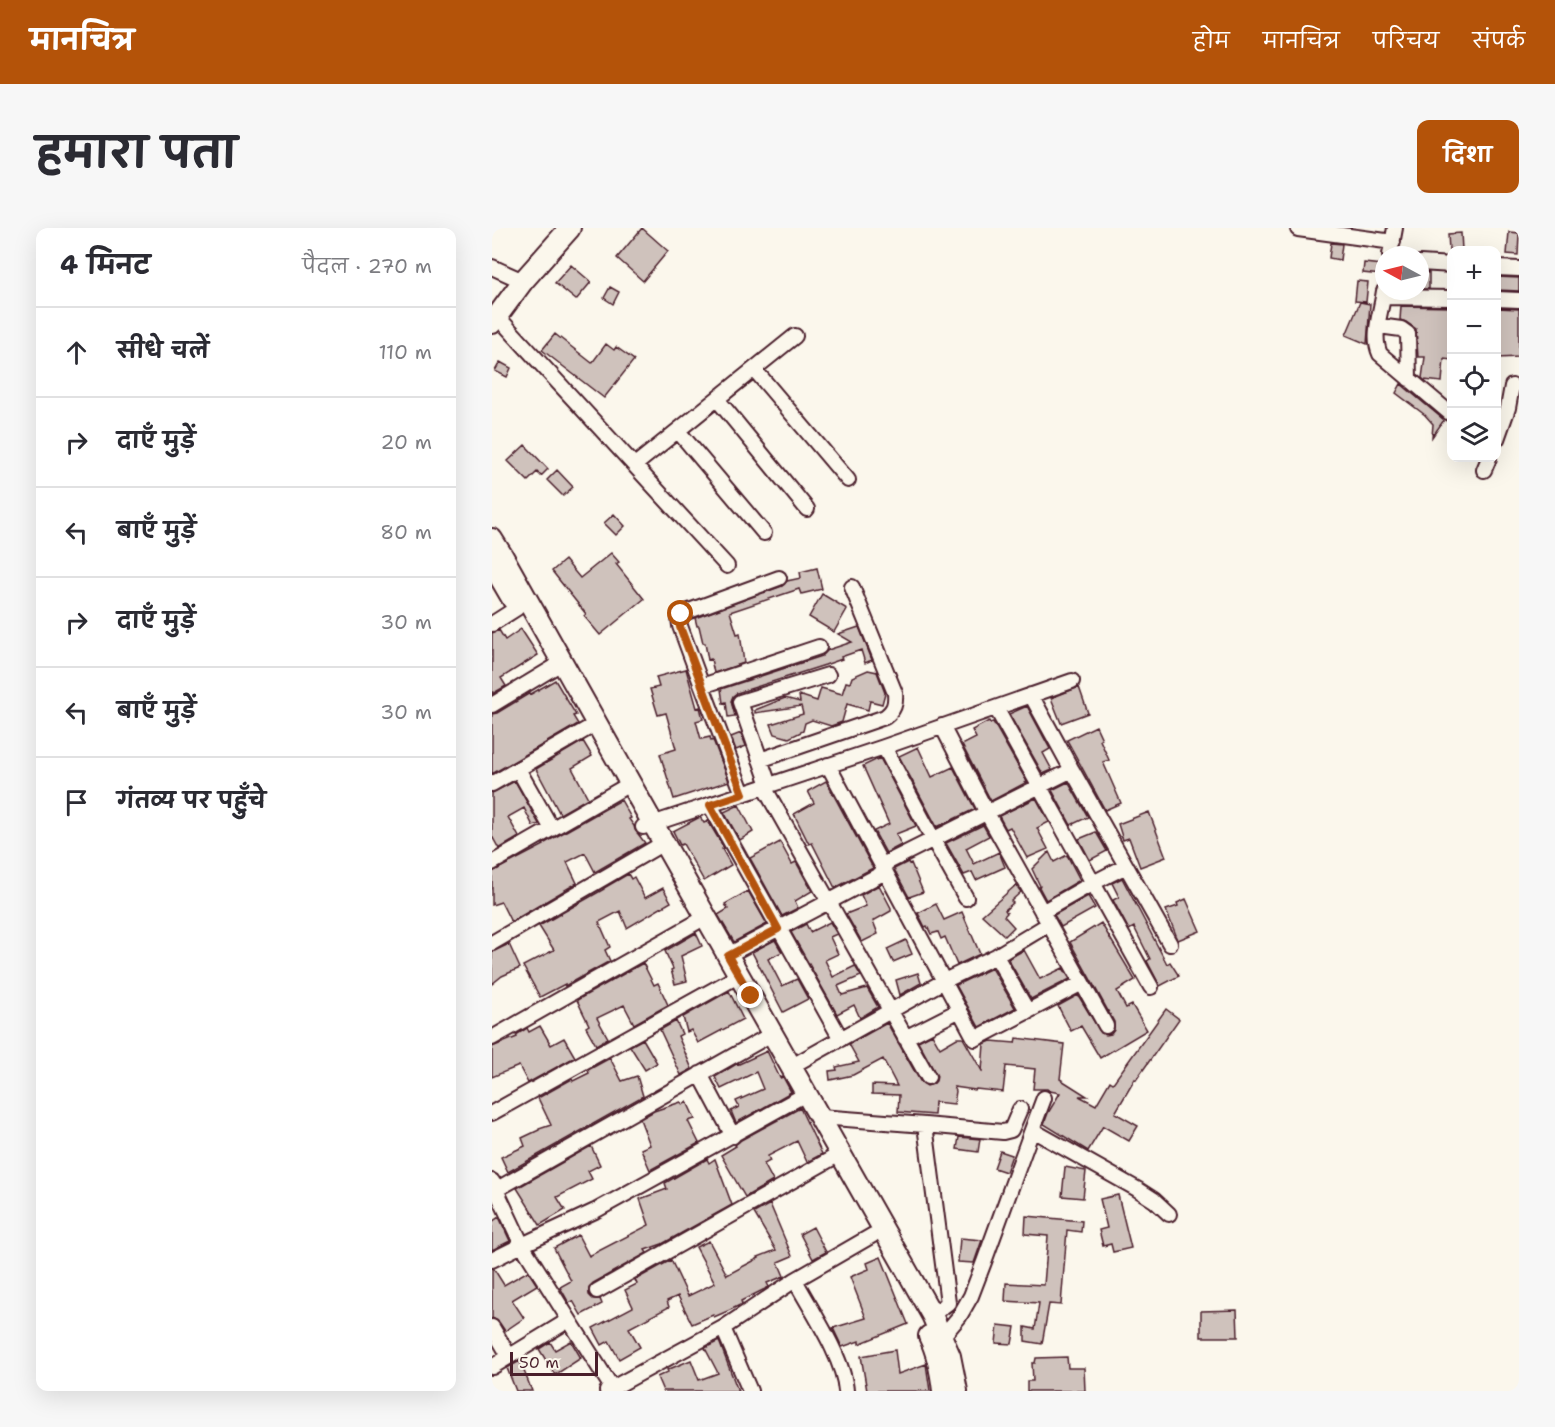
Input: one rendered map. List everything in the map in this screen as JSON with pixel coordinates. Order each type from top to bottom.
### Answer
[{"type":"main road","points":[[494,313],[553,228]]},
{"type":"main road","points":[[517,278],[570,228]]},
{"type":"main road","points":[[492,539],[587,729],[621,789],[649,826],[655,848],[932,1342],[943,1391]]},
{"type":"main road","points":[[492,564],[517,608],[557,665],[649,826],[792,1066],[932,1315],[950,1356],[957,1391]]},
{"type":"street","points":[[1298,229],[1393,242]]},
{"type":"street","points":[[1429,263],[1447,265]]},
{"type":"street","points":[[492,267],[517,278]]},
{"type":"street","points":[[1501,268],[1519,269]]},
{"type":"street","points":[[1429,297],[1447,298]]},
{"type":"street","points":[[1501,299],[1519,300]]},
{"type":"street","points":[[1383,300],[1377,347],[1380,354],[1447,411]]},
{"type":"street","points":[[494,313],[727,566]]},
{"type":"street","points":[[1379,326],[1401,329],[1408,333],[1410,379]]},
{"type":"street","points":[[634,465],[795,336]]},
{"type":"street","points":[[754,369],[848,480]]},
{"type":"street","points":[[1501,428],[1515,385]]},
{"type":"street","points":[[717,399],[807,509]]},
{"type":"street","points":[[678,431],[764,533]]},
{"type":"street","points":[[743,794],[680,627],[679,618],[681,614],[779,578]]},
{"type":"street","points":[[760,760],[885,717],[892,711],[896,703],[895,693],[852,587]]},
{"type":"street","points":[[492,624],[517,608]]},
{"type":"street","points":[[702,686],[819,647]]},
{"type":"street","points":[[492,705],[557,665]]},
{"type":"street","points":[[828,675],[740,702],[767,786],[828,902],[928,1077]]},
{"type":"street","points":[[649,826],[1072,681]]},
{"type":"street","points":[[1031,695],[1170,944]]},
{"type":"street","points":[[996,708],[1151,987]]},
{"type":"street","points":[[942,726],[987,813],[1106,1026]]},
{"type":"street","points":[[492,784],[587,729]]},
{"type":"street","points":[[884,747],[966,898]]},
{"type":"street","points":[[828,765],[975,1039],[1082,983]]},
{"type":"street","points":[[518,769],[552,829]]},
{"type":"street","points":[[728,956],[828,902],[933,839],[1072,770]]},
{"type":"street","points":[[492,863],[621,789]]},
{"type":"street","points":[[710,805],[841,1039]]},
{"type":"street","points":[[492,943],[655,848]]},
{"type":"street","points":[[1042,912],[1126,866]]},
{"type":"street","points":[[492,1038],[697,921]]},
{"type":"street","points":[[792,1066],[944,981],[996,956],[1049,924]]},
{"type":"street","points":[[996,956],[1028,1012]]},
{"type":"street","points":[[492,1113],[730,980]]},
{"type":"street","points":[[905,1038],[960,1010]]},
{"type":"street","points":[[763,1039],[493,1188],[522,1245],[611,1390],[723,1328],[795,1280],[873,1234]]},
{"type":"street","points":[[700,1074],[733,1136]]},
{"type":"street","points":[[942,1336],[959,1317],[971,1296],[1044,1098]]},
{"type":"street","points":[[492,1260],[594,1211],[797,1099]]},
{"type":"street","points":[[820,1117],[1003,1132],[1011,1130],[1020,1109]]},
{"type":"street","points":[[925,1125],[948,1303],[932,1315]]},
{"type":"street","points":[[1032,1130],[1137,1189],[1169,1214]]},
{"type":"street","points":[[597,1291],[831,1159]]},
{"type":"street","points":[[795,1280],[833,1349],[846,1391]]},
{"type":"street","points":[[492,1367],[569,1320]]},
{"type":"street","points":[[492,1327],[509,1356]]},
{"type":"street","points":[[723,1328],[750,1391]]},
{"type":"building","points":[[642,228],[668,251],[643,281],[617,258]]},
{"type":"building","points":[[1509,232],[1519,233],[1518,255],[1507,254]]},
{"type":"building","points":[[1461,233],[1462,246],[1449,246],[1448,234]]},
{"type":"building","points":[[1331,243],[1342,244],[1340,260],[1329,258]]},
{"type":"building","points":[[1364,263],[1375,264],[1375,274],[1363,273]]},
{"type":"building","points":[[571,265],[591,282],[576,300],[555,283]]},
{"type":"building","points":[[1501,277],[1519,278],[1519,291],[1501,290]]},
{"type":"building","points":[[1357,281],[1368,282],[1366,302],[1355,301]]},
{"type":"building","points":[[610,287],[619,292],[613,304],[604,298]]},
{"type":"building","points":[[1360,302],[1370,304],[1367,344],[1346,335]]},
{"type":"building","points":[[1401,306],[1447,307],[1447,359],[1444,359],[1442,382],[1422,378],[1425,357],[1418,357],[1416,329],[1400,320]]},
{"type":"building","points":[[1501,308],[1519,309],[1519,357],[1501,358]]},
{"type":"building","points":[[555,334],[592,363],[606,344],[614,350],[616,347],[634,360],[604,398],[542,350]]},
{"type":"building","points":[[500,362],[511,368],[507,377],[495,371]]},
{"type":"building","points":[[1401,384],[1444,420],[1432,437],[1433,424],[1396,393]]},
{"type":"building","points":[[525,445],[548,469],[541,476],[537,472],[528,481],[508,461]]},
{"type":"building","points":[[557,470],[573,487],[563,496],[547,480]]},
{"type":"building","points":[[614,514],[625,526],[616,535],[604,523]]},
{"type":"building","points":[[611,553],[619,562],[616,564],[644,599],[600,635],[552,571],[565,560],[580,578]]},
{"type":"building","points":[[817,568],[822,589],[801,594],[799,589],[730,612],[737,634],[740,633],[744,663],[714,673],[695,618],[782,586],[787,581],[801,578],[800,572]]},
{"type":"building","points":[[822,594],[847,609],[834,632],[809,617]]},
{"type":"building","points":[[859,627],[872,660],[865,663],[861,650],[825,665],[737,693],[731,701],[735,716],[728,717],[721,689],[822,656],[828,650],[852,642],[838,634]]},
{"type":"building","points":[[521,629],[538,655],[501,678],[506,686],[492,694],[492,633],[499,630],[505,640]]},
{"type":"building","points":[[686,669],[697,708],[700,707],[703,719],[696,721],[701,739],[710,737],[711,741],[713,740],[729,781],[674,799],[660,754],[676,749],[666,713],[658,715],[650,689],[659,687],[656,677]]},
{"type":"building","points":[[868,670],[877,672],[885,693],[882,704],[870,701],[868,710],[847,704],[842,722],[831,726],[812,720],[805,723],[803,731],[789,738],[775,734],[771,724],[803,714],[801,706],[755,713],[755,710],[785,698],[800,702],[799,695],[817,701],[821,688],[842,694],[846,682],[850,683],[852,677]]},
{"type":"building","points":[[555,680],[576,715],[573,716],[578,724],[492,774],[492,714]]},
{"type":"building","points":[[1079,687],[1088,713],[1061,723],[1051,698]]},
{"type":"building","points":[[1027,706],[1050,749],[1043,753],[1052,770],[1043,774],[1009,714]]},
{"type":"building","points":[[989,721],[993,722],[1027,782],[991,801],[962,745],[976,738],[972,730]]},
{"type":"building","points":[[1096,726],[1109,760],[1103,762],[1121,803],[1105,810],[1067,740]]},
{"type":"building","points":[[741,733],[746,746],[736,750],[731,737]]},
{"type":"building","points":[[583,741],[592,756],[572,768],[588,798],[560,814],[536,769]]},
{"type":"building","points":[[918,747],[932,777],[953,767],[975,809],[937,827],[899,756]]},
{"type":"building","points":[[880,758],[916,826],[896,834],[901,845],[886,853],[874,831],[889,824],[863,766]]},
{"type":"building","points":[[515,781],[539,824],[533,826],[524,808],[508,817],[519,837],[499,849],[492,836],[492,793]]},
{"type":"building","points":[[826,781],[873,868],[835,888],[794,814],[814,803],[808,791]]},
{"type":"building","points":[[1068,782],[1088,817],[1071,825],[1052,790]]},
{"type":"building","points":[[1036,798],[1049,822],[1037,828],[1048,849],[1027,858],[1010,827],[1006,829],[999,816]]},
{"type":"building","points":[[621,800],[635,830],[645,843],[595,872],[585,853],[567,862],[577,883],[511,922],[501,902],[492,905],[492,872]]},
{"type":"building","points":[[739,805],[753,832],[740,840],[724,812]]},
{"type":"building","points":[[1149,812],[1166,857],[1140,867],[1129,838],[1123,840],[1118,824]]},
{"type":"building","points":[[700,817],[704,823],[708,821],[731,865],[704,881],[673,831]]},
{"type":"building","points":[[983,825],[989,836],[966,848],[974,864],[999,852],[1005,867],[976,880],[972,872],[964,875],[946,843]]},
{"type":"building","points":[[1096,832],[1107,851],[1090,860],[1079,839]]},
{"type":"building","points":[[780,842],[792,864],[796,862],[812,891],[795,901],[798,908],[782,916],[750,858]]},
{"type":"building","points":[[1049,852],[1054,862],[1067,855],[1080,880],[1046,900],[1032,869]]},
{"type":"building","points":[[908,862],[911,863],[923,892],[909,897],[894,869]]},
{"type":"building","points":[[628,874],[631,879],[634,877],[645,898],[663,888],[671,902],[627,928],[620,911],[599,922],[610,947],[605,950],[610,961],[540,997],[523,966],[554,950],[539,926]]},
{"type":"building","points":[[1122,878],[1167,964],[1170,962],[1179,976],[1160,986],[1147,961],[1150,959],[1134,927],[1129,930],[1113,900],[1119,897],[1112,883]]},
{"type":"building","points":[[879,885],[891,911],[873,921],[878,934],[862,942],[846,914],[866,906],[861,895]]},
{"type":"building","points":[[1016,885],[1021,892],[1011,901],[1013,903],[1005,910],[1007,913],[1004,916],[1014,927],[1005,936],[982,915]]},
{"type":"building","points":[[748,891],[767,924],[734,942],[718,915],[728,909],[725,904]]},
{"type":"building","points":[[1088,896],[1095,908],[1061,927],[1054,915]]},
{"type":"building","points":[[1186,899],[1200,931],[1178,940],[1166,910],[1178,906],[1177,903]]},
{"type":"building","points":[[936,904],[944,920],[962,912],[980,954],[957,965],[945,937],[941,939],[938,932],[931,934],[918,913]]},
{"type":"building","points":[[830,922],[837,934],[830,937],[838,954],[825,960],[833,977],[855,966],[861,976],[838,986],[842,995],[867,988],[878,1007],[860,1018],[854,1005],[837,1014],[791,932],[806,924],[810,932]]},
{"type":"building","points":[[1101,923],[1135,980],[1117,991],[1126,1008],[1132,1005],[1147,1030],[1100,1058],[1081,1026],[1071,1031],[1058,1006],[1078,995],[1101,1033],[1111,1034],[1114,1030],[1114,1022],[1070,942]]},
{"type":"building","points":[[696,933],[702,946],[681,956],[687,981],[675,984],[671,970],[673,969],[665,951]]},
{"type":"building","points":[[775,940],[782,952],[768,959],[782,986],[797,979],[808,999],[783,1012],[752,952]]},
{"type":"building","points":[[906,940],[912,954],[893,962],[887,949]]},
{"type":"building","points":[[509,944],[520,968],[502,976],[492,984],[492,952]]},
{"type":"building","points":[[1024,950],[1040,979],[1063,968],[1070,979],[1031,999],[1008,959]]},
{"type":"building","points":[[643,963],[654,985],[658,983],[668,1005],[634,1024],[624,1005],[597,1018],[608,1038],[596,1045],[586,1027],[589,1025],[577,1000]]},
{"type":"building","points":[[992,968],[1015,1008],[979,1027],[956,985]]},
{"type":"building","points":[[918,973],[921,983],[900,995],[896,980]]},
{"type":"building","points":[[729,991],[743,1019],[698,1043],[691,1030],[687,1032],[683,1017]]},
{"type":"building","points":[[1166,1009],[1179,1019],[1135,1079],[1115,1113],[1138,1126],[1129,1141],[1103,1126],[1088,1151],[1044,1124],[1060,1093],[1047,1089],[1033,1089],[1035,1069],[1006,1066],[1003,1092],[954,1087],[956,1091],[954,1104],[935,1102],[934,1115],[898,1112],[899,1095],[872,1094],[872,1085],[897,1086],[883,1059],[853,1075],[830,1080],[829,1071],[837,1070],[836,1067],[859,1062],[849,1044],[887,1023],[920,1081],[927,1086],[936,1081],[937,1076],[918,1041],[932,1034],[940,1048],[957,1038],[963,1038],[982,1071],[984,1044],[991,1041],[1015,1043],[1016,1038],[1064,1044],[1060,1079],[1087,1096],[1079,1096],[1096,1105],[1110,1081],[1113,1083]]},
{"type":"building","points":[[676,1021],[682,1034],[678,1036],[692,1069],[681,1075],[660,1030]]},
{"type":"building","points":[[540,1026],[551,1045],[564,1038],[575,1057],[528,1083],[519,1066],[492,1077],[492,1047],[517,1037],[516,1035],[527,1028],[529,1032]]},
{"type":"building","points":[[643,1039],[657,1063],[645,1070],[630,1046]]},
{"type":"building","points":[[767,1051],[780,1078],[783,1077],[791,1092],[736,1123],[731,1111],[739,1107],[736,1101],[763,1089],[756,1072],[721,1089],[715,1077],[738,1063]]},
{"type":"building","points":[[610,1058],[622,1081],[637,1076],[643,1096],[508,1172],[501,1157],[525,1146],[522,1138],[551,1125],[538,1098],[572,1079],[573,1081],[589,1073],[588,1070]]},
{"type":"building","points":[[681,1102],[683,1105],[687,1102],[695,1119],[688,1121],[699,1143],[650,1170],[641,1149],[650,1145],[640,1119],[654,1111]]},
{"type":"building","points":[[800,1108],[822,1154],[807,1162],[797,1141],[768,1156],[770,1161],[764,1164],[773,1181],[745,1197],[721,1155],[741,1140]]},
{"type":"building","points":[[959,1137],[980,1139],[978,1152],[957,1149]]},
{"type":"building","points":[[591,1146],[600,1165],[588,1171],[592,1179],[557,1197],[565,1210],[540,1225],[517,1188]]},
{"type":"building","points":[[1000,1151],[1012,1155],[1006,1172],[994,1168]]},
{"type":"building","points":[[707,1159],[709,1163],[715,1159],[732,1205],[662,1244],[645,1250],[647,1253],[593,1283],[589,1287],[589,1295],[593,1299],[600,1299],[602,1304],[581,1315],[573,1301],[569,1303],[560,1287],[571,1281],[554,1248],[578,1235],[589,1256],[649,1225],[640,1199],[667,1189],[665,1183]]},
{"type":"building","points":[[1065,1167],[1086,1171],[1083,1198],[1062,1196]]},
{"type":"building","points":[[1118,1195],[1131,1248],[1113,1252],[1111,1244],[1103,1246],[1099,1230],[1107,1228],[1100,1199]]},
{"type":"building","points":[[770,1204],[792,1256],[778,1262],[784,1276],[767,1283],[769,1287],[741,1301],[742,1304],[692,1324],[678,1296],[667,1301],[669,1307],[629,1328],[640,1347],[619,1359],[609,1341],[602,1345],[593,1328],[633,1307],[625,1290],[637,1284],[635,1280],[671,1260],[688,1296],[715,1283],[696,1247],[709,1241],[727,1275],[758,1257],[776,1250],[754,1213]]},
{"type":"building","points":[[1026,1216],[1082,1221],[1081,1232],[1067,1230],[1061,1305],[1049,1304],[1042,1344],[1025,1341],[1025,1327],[1035,1329],[1039,1303],[1005,1301],[1006,1283],[1044,1285],[1048,1236],[1025,1234]]},
{"type":"building","points":[[499,1217],[510,1241],[492,1250],[492,1222]]},
{"type":"building","points":[[813,1227],[826,1252],[813,1259],[800,1234]]},
{"type":"building","points":[[960,1238],[982,1240],[974,1263],[958,1262]]},
{"type":"building","points":[[881,1257],[908,1324],[859,1344],[859,1341],[842,1347],[833,1328],[866,1318],[850,1277],[869,1269],[867,1263]]},
{"type":"building","points":[[492,1269],[504,1285],[528,1271],[537,1285],[512,1300],[524,1318],[505,1331],[499,1322],[492,1318]]},
{"type":"building","points":[[1237,1310],[1238,1337],[1201,1337],[1201,1311]]},
{"type":"building","points":[[998,1325],[1015,1327],[1012,1344],[996,1343]]},
{"type":"building","points":[[571,1341],[581,1358],[555,1375],[539,1349],[550,1342],[555,1350]]},
{"type":"building","points":[[719,1341],[738,1391],[663,1391],[657,1377],[691,1360],[699,1380],[718,1373],[705,1348]]},
{"type":"building","points":[[895,1350],[898,1374],[926,1364],[930,1391],[867,1391],[861,1356]]},
{"type":"building","points":[[1067,1357],[1068,1368],[1084,1368],[1085,1391],[1027,1391],[1027,1381],[1033,1381],[1032,1363],[1035,1363],[1036,1358]]},
{"type":"building","points":[[520,1361],[532,1391],[516,1391],[507,1368]]},
{"type":"route","points":[[681,614],[680,627],[743,794],[710,805],[778,929],[728,956],[751,996]]}]
